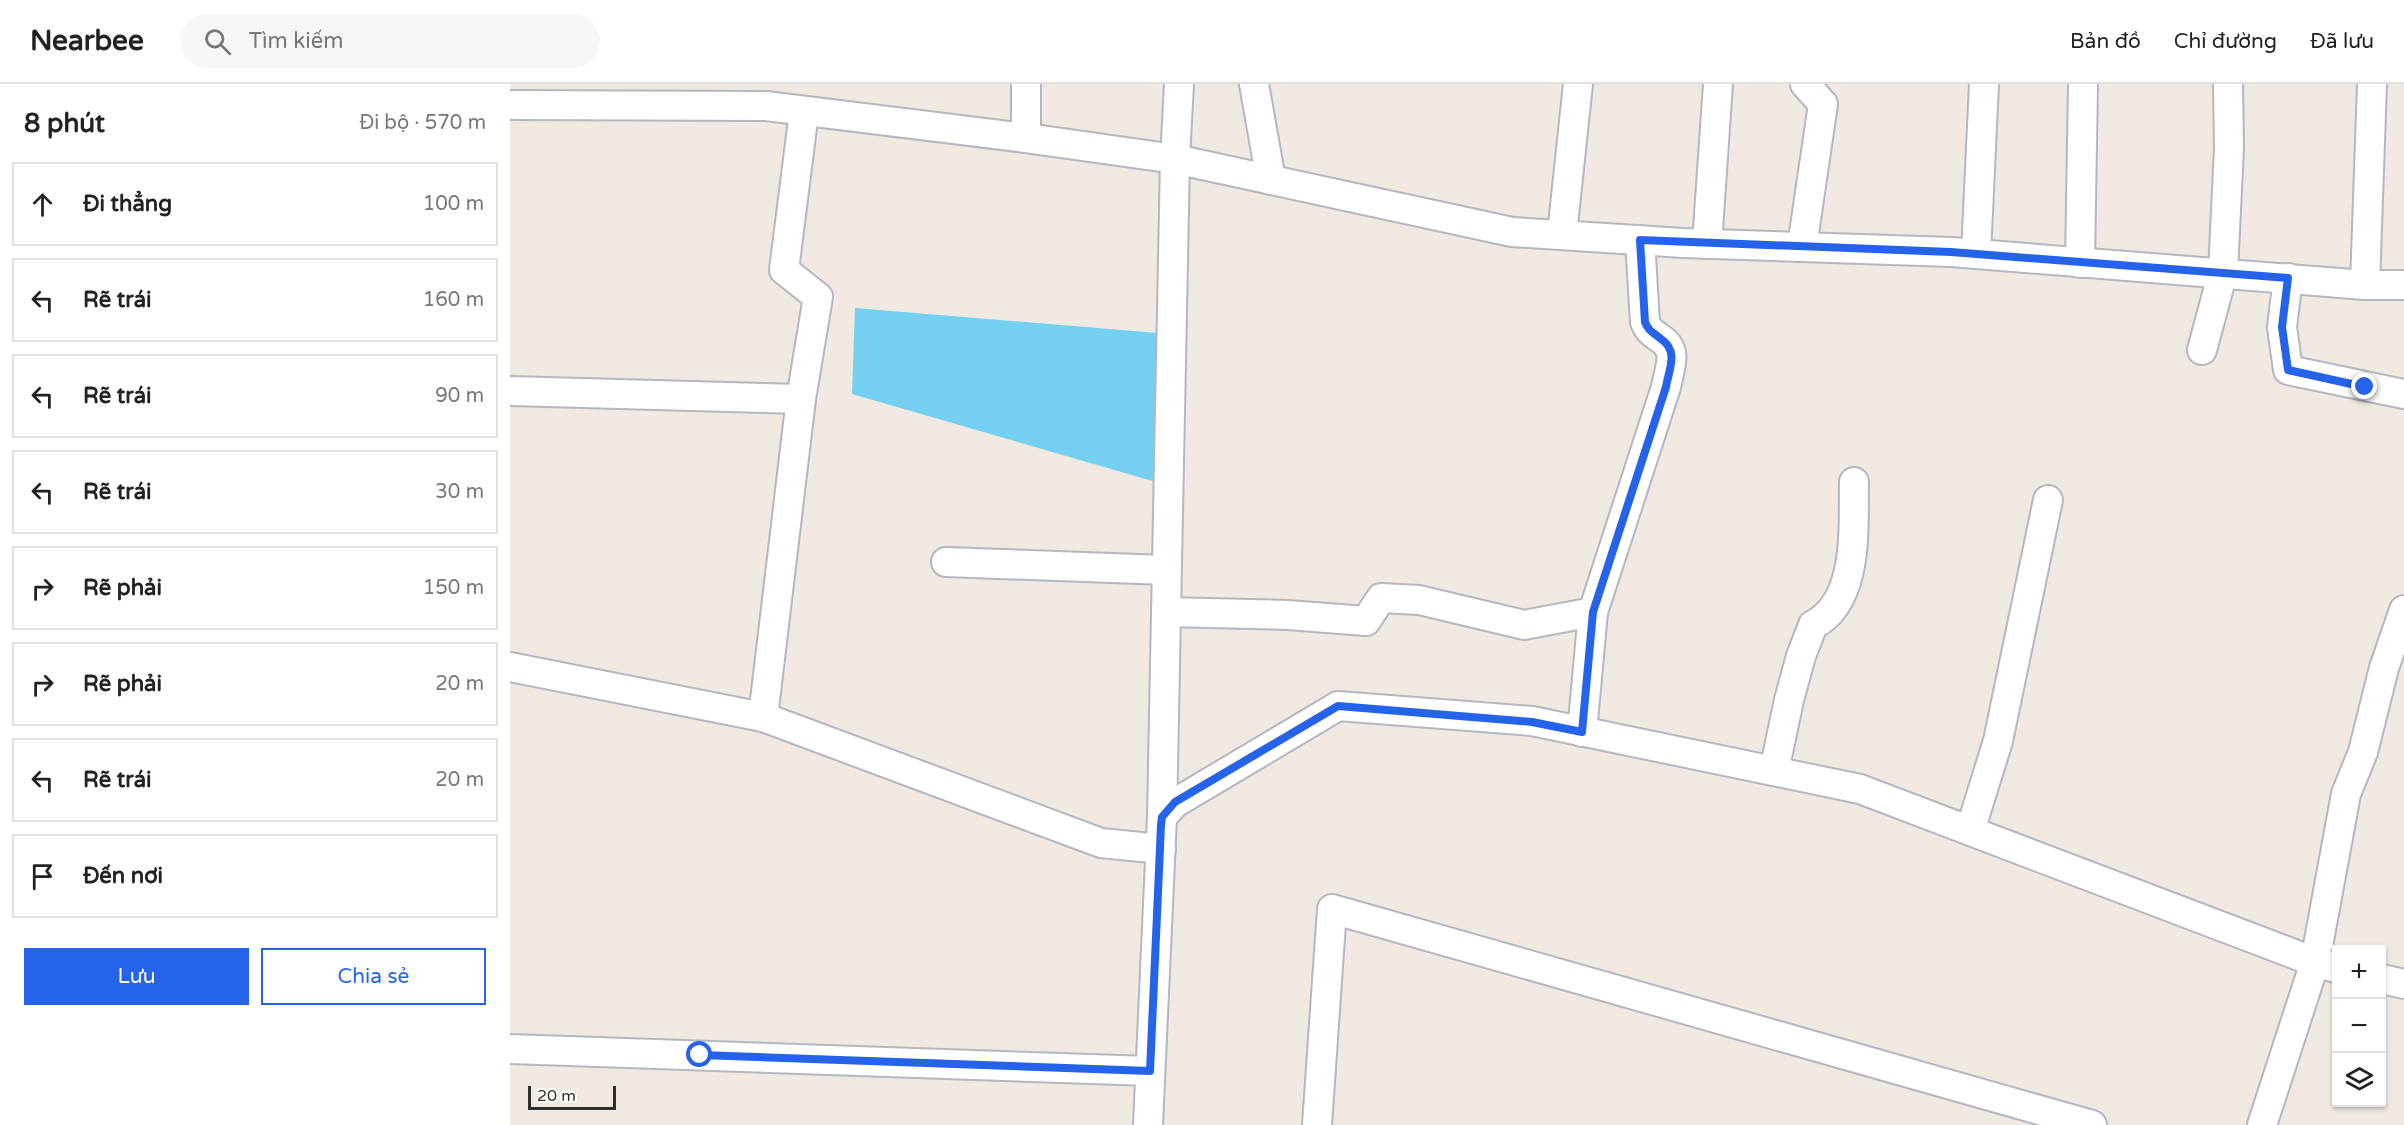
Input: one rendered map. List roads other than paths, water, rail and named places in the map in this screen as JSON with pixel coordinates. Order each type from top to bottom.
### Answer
[{"type":"street","points":[[1026,84],[1026,138]]},
{"type":"street","points":[[1148,1125],[1162,817],[1175,159],[1179,84]]},
{"type":"street","points":[[1254,84],[1271,180]]},
{"type":"street","points":[[1562,234],[1578,84]]},
{"type":"street","points":[[1707,244],[1719,84]]},
{"type":"street","points":[[1802,247],[1823,104],[1805,84]]},
{"type":"street","points":[[1976,254],[1984,84]]},
{"type":"street","points":[[2080,263],[2083,84]]},
{"type":"street","points":[[2202,350],[2223,272],[2229,148],[2228,84]]},
{"type":"street","points":[[2365,285],[2372,84]]},
{"type":"street","points":[[763,717],[801,399],[818,297],[784,270],[799,102]]},
{"type":"street","points":[[510,105],[766,106],[799,102],[1175,159],[1512,232],[1707,244],[1976,254],[2365,285],[2404,285]]},
{"type":"street","points":[[1582,732],[1593,612],[1666,387],[1673,355],[1671,347],[1649,331],[1645,322],[1640,240]]},
{"type":"street","points":[[2288,278],[2282,327],[2288,370],[2404,394]]},
{"type":"street","points":[[510,391],[801,399]]},
{"type":"street","points":[[1774,771],[1801,656],[1813,625],[1824,619],[1835,605],[1851,566],[1854,482]]},
{"type":"street","points":[[1970,831],[1998,741],[2048,500]]},
{"type":"street","points":[[946,562],[1166,570]]},
{"type":"street","points":[[1166,612],[1288,615],[1366,621],[1381,598],[1419,600],[1524,625],[1593,612]]},
{"type":"street","points":[[2262,1125],[2326,965],[2346,794],[2363,752],[2384,668],[2404,610]]},
{"type":"street","points":[[510,667],[763,717],[1101,843],[1161,849]]},
{"type":"street","points":[[1162,817],[1175,802],[1338,706],[1532,722],[1860,789],[2326,965]]},
{"type":"street","points":[[1317,1125],[1332,909],[2092,1125]]},
{"type":"street","points":[[2386,980],[2404,984]]},
{"type":"street","points":[[510,1049],[1150,1071]]},
{"type":"water","points":[[855,308],[1158,333],[1156,482],[852,394]]}]
